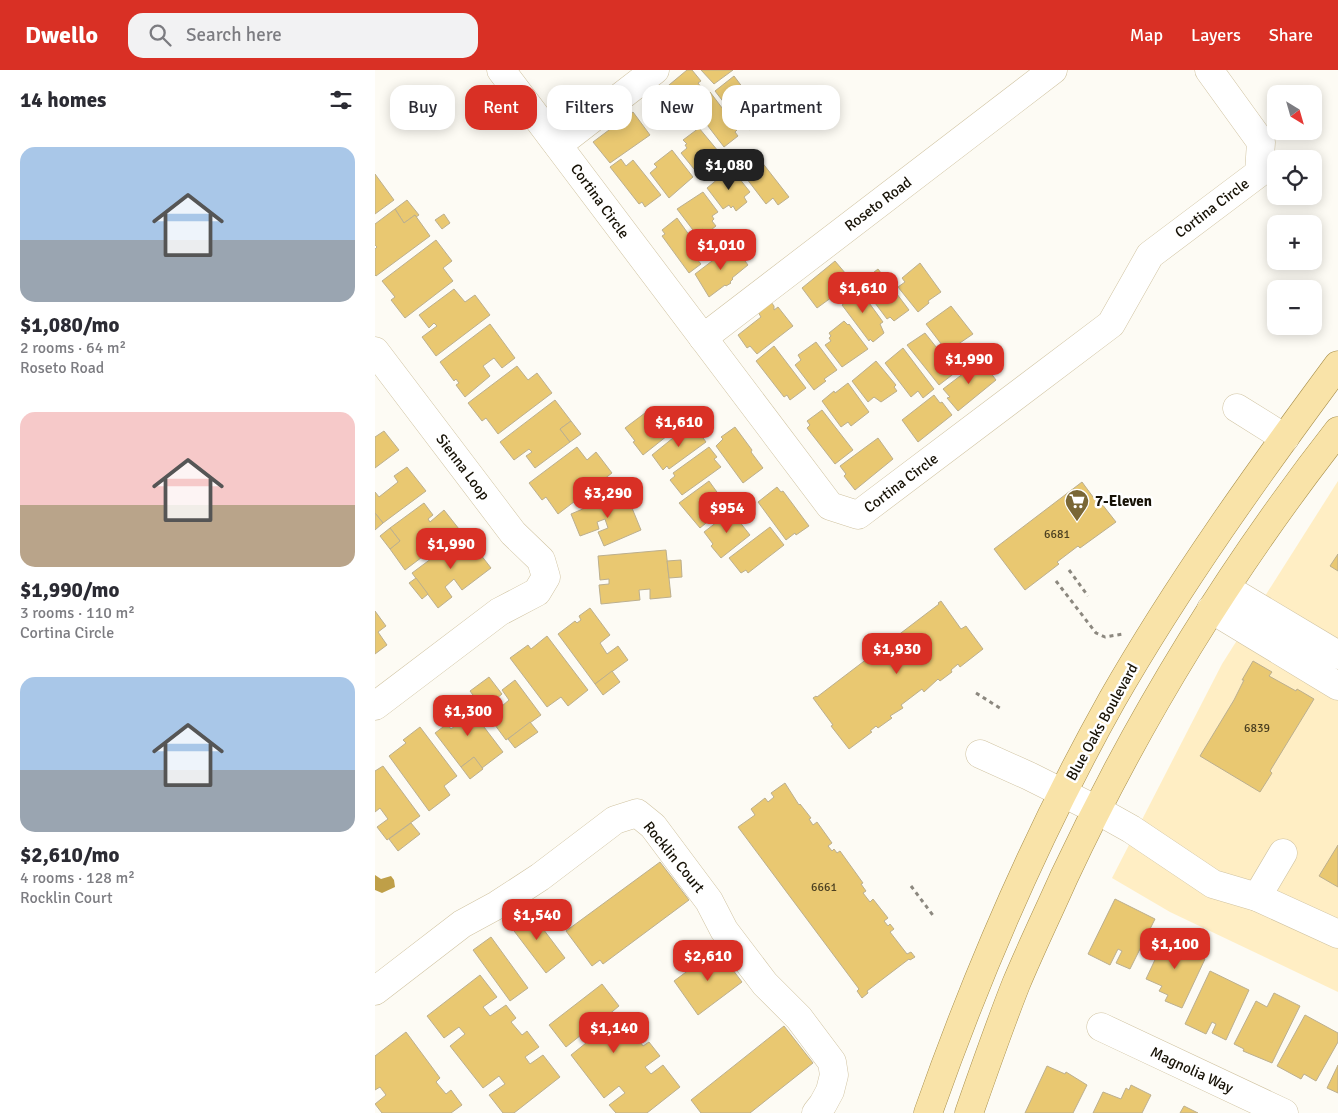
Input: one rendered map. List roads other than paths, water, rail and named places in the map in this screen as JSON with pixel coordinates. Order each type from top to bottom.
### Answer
[{"type":"main road","name":"Blue Oaks Boulevard","points":[[928,1113],[982,968],[1014,895],[1063,794],[1112,700],[1223,524],[1338,365]]},
{"type":"main road","points":[[969,1113],[1017,983],[1048,912],[1097,810],[1145,720],[1218,599],[1305,474],[1338,431]]},
{"type":"street","name":"Cortina Circle","points":[[501,70],[831,506],[858,515],[1111,324],[1150,255],[1259,173],[1261,142],[1209,70]]},
{"type":"street","points":[[558,145],[655,70]]},
{"type":"street","name":"Roseto Road","points":[[703,338],[1053,70]]},
{"type":"street","name":"Sienna Loop","points":[[375,351],[513,533],[541,560],[546,577],[537,592],[499,612],[375,706]]},
{"type":"street","points":[[1237,408],[1285,438]]},
{"type":"street","points":[[1218,599],[1338,655]]},
{"type":"street","points":[[1218,599],[1338,686]]},
{"type":"street","points":[[980,754],[1097,810],[1131,829],[1213,884],[1257,897],[1338,934]]},
{"type":"street","name":"Rocklin Court","points":[[375,991],[462,924],[497,905],[540,877],[615,820],[637,813],[653,826],[709,901],[724,930],[765,984],[799,1018],[832,1062],[834,1075],[830,1091],[816,1113]]},
{"type":"street","points":[[1257,897],[1283,853]]},
{"type":"street","name":"Magnolia Way","points":[[1101,1027],[1284,1113]]},
{"type":"place","name":"7-Eleven","points":[[1077,522]]}]
